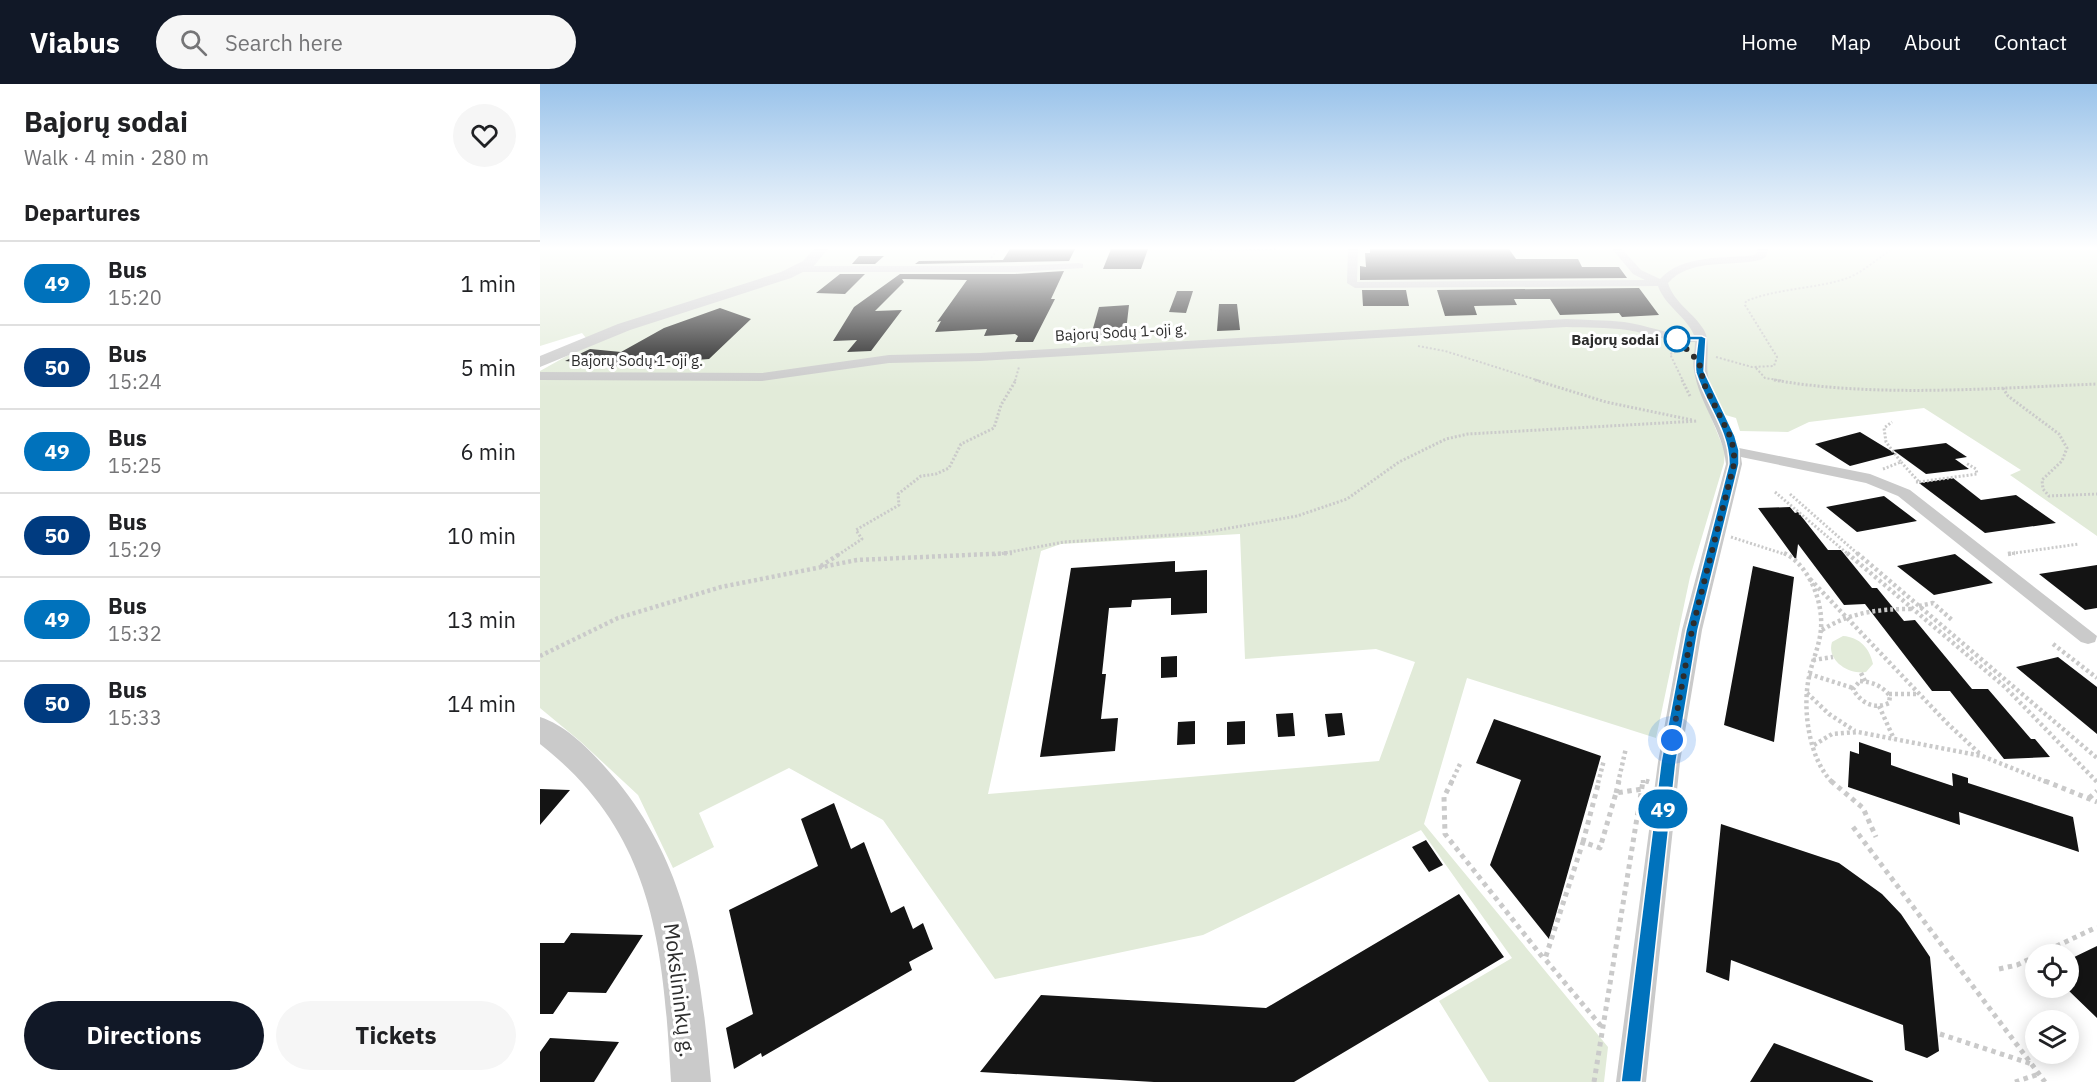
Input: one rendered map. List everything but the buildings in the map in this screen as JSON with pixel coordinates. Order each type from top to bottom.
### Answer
[{"type":"street","points":[[540,362],[607,333],[725,296]]},
{"type":"street","points":[[1631,1082],[1665,788],[1692,630],[1734,464],[1734,450],[1700,371],[1701,346],[1687,315],[1668,296]]},
{"type":"street","name":"Bajorų Sodų 1-oji g.","points":[[540,376],[762,377],[889,359],[1020,354],[1566,323],[1624,326],[1658,332],[1701,346]]},
{"type":"street","points":[[1734,450],[1813,465],[1874,481],[1904,493],[2088,637]]},
{"type":"street","name":"Mokslininkų g.","points":[[540,728],[586,766],[609,793],[639,834],[660,880],[673,922],[683,983],[691,1082]]},
{"type":"path","points":[[1701,346],[1756,368],[1765,369],[1774,366],[1777,357],[1745,305],[1746,300],[1759,296]]},
{"type":"path","points":[[1413,345],[1445,351],[1606,402],[1724,425]]},
{"type":"path","points":[[820,567],[862,539],[856,530],[899,505],[898,494],[921,476],[936,474],[949,468],[961,444],[994,428],[1001,405],[1018,376],[1020,354]]},
{"type":"path","points":[[1756,368],[1765,378],[1861,388],[1908,390],[2097,384]]},
{"type":"path","points":[[2003,388],[2008,396],[2059,434],[2067,448],[2062,460],[2043,480],[2043,489],[2049,496],[2097,494]]},
{"type":"path","points":[[540,656],[618,618],[721,587],[857,560],[1007,554],[1064,542],[1202,533],[1297,516],[1347,499],[1399,462],[1446,439],[1468,434],[1698,421]]},
{"type":"path","points":[[1874,481],[1879,471],[1901,462],[1888,446],[1883,433],[1884,428],[1892,422]]},
{"type":"path","points":[[1919,482],[1977,474],[1976,469],[1966,463]]},
{"type":"path","points":[[1775,492],[2005,687],[2097,782]]},
{"type":"path","points":[[1790,494],[2097,758]]},
{"type":"path","points":[[1716,533],[1792,557],[1798,562],[1809,578],[1877,650],[1982,756]]},
{"type":"path","points":[[1986,557],[2079,544]]},
{"type":"path","points":[[1809,578],[1821,616],[1822,630],[1809,674],[1807,692],[1817,762],[1825,775],[1863,809],[1870,818],[1876,837]]},
{"type":"path","points":[[1919,606],[1933,603],[1952,620]]},
{"type":"path","points":[[1822,630],[1845,616],[1869,610],[1912,609]]},
{"type":"path","points":[[2052,644],[2097,678]]},
{"type":"path","points":[[1869,651],[1877,650]]},
{"type":"path","points":[[1813,660],[1833,657]]},
{"type":"path","points":[[1861,673],[1865,681]]},
{"type":"path","points":[[1809,674],[1853,688]]},
{"type":"path","points":[[1889,694],[1889,703],[1879,706],[1863,701],[1854,693],[1853,688],[1856,683],[1865,681],[1877,684],[1889,694],[1919,694]]},
{"type":"path","points":[[1807,692],[1829,714],[1858,732]]},
{"type":"path","points":[[1879,706],[1895,739]]},
{"type":"path","points":[[1814,745],[1832,734],[1858,732],[1982,756],[2097,802]]},
{"type":"path","points":[[1583,842],[1600,848],[1626,748]]},
{"type":"path","points":[[1545,959],[1583,842],[1604,760]]},
{"type":"path","points":[[1460,764],[1444,797],[1445,834],[1601,1027]]},
{"type":"path","points":[[1594,1082],[1601,1027],[1643,780],[1665,788]]},
{"type":"path","points":[[1616,793],[1642,789]]},
{"type":"path","points":[[2088,798],[2097,791]]},
{"type":"path","points":[[1852,827],[2025,1055]]},
{"type":"path","points":[[2061,944],[2097,927]]},
{"type":"path","points":[[1999,969],[2025,961]]},
{"type":"path","points":[[1940,1034],[2025,1062]]},
{"type":"path","points":[[2032,1064],[2045,1082]]},
{"type":"path","points":[[2015,1082],[2039,1074]]},
{"type":"green space","points":[[540,296],[2097,296],[2097,536],[2010,475],[2021,470],[1924,408],[1809,422],[1788,432],[1740,431],[1736,418],[1708,410],[1725,452],[1724,463],[1690,577],[1656,738],[1467,678],[1424,824],[1608,1047],[1604,1082],[1489,1082],[1439,1001],[1512,958],[1421,830],[1203,935],[995,979],[883,820],[789,768],[699,813],[714,847],[673,868],[638,795],[540,708],[540,371],[590,343],[582,333],[540,346]],"holes":[[[1240,534],[1245,659],[1376,649],[1415,662],[1379,761],[988,794],[1041,551],[1061,544]]]},
{"type":"green space","points":[[1843,636],[1859,641],[1867,649],[1873,664],[1866,672],[1847,669],[1836,661],[1831,649],[1832,642]]},
{"type":"bus line","name":"49","points":[[1631,1082],[1668,762],[1692,630],[1734,464],[1734,450],[1730,436],[1704,384],[1700,371],[1702,338],[1677,339]]},
{"type":"place","name":"Bajorų sodai","points":[[1677,339]]},
{"type":"route","points":[[1672,740],[1692,630],[1734,464],[1734,450],[1730,436],[1704,384],[1699,362],[1677,339]]}]
